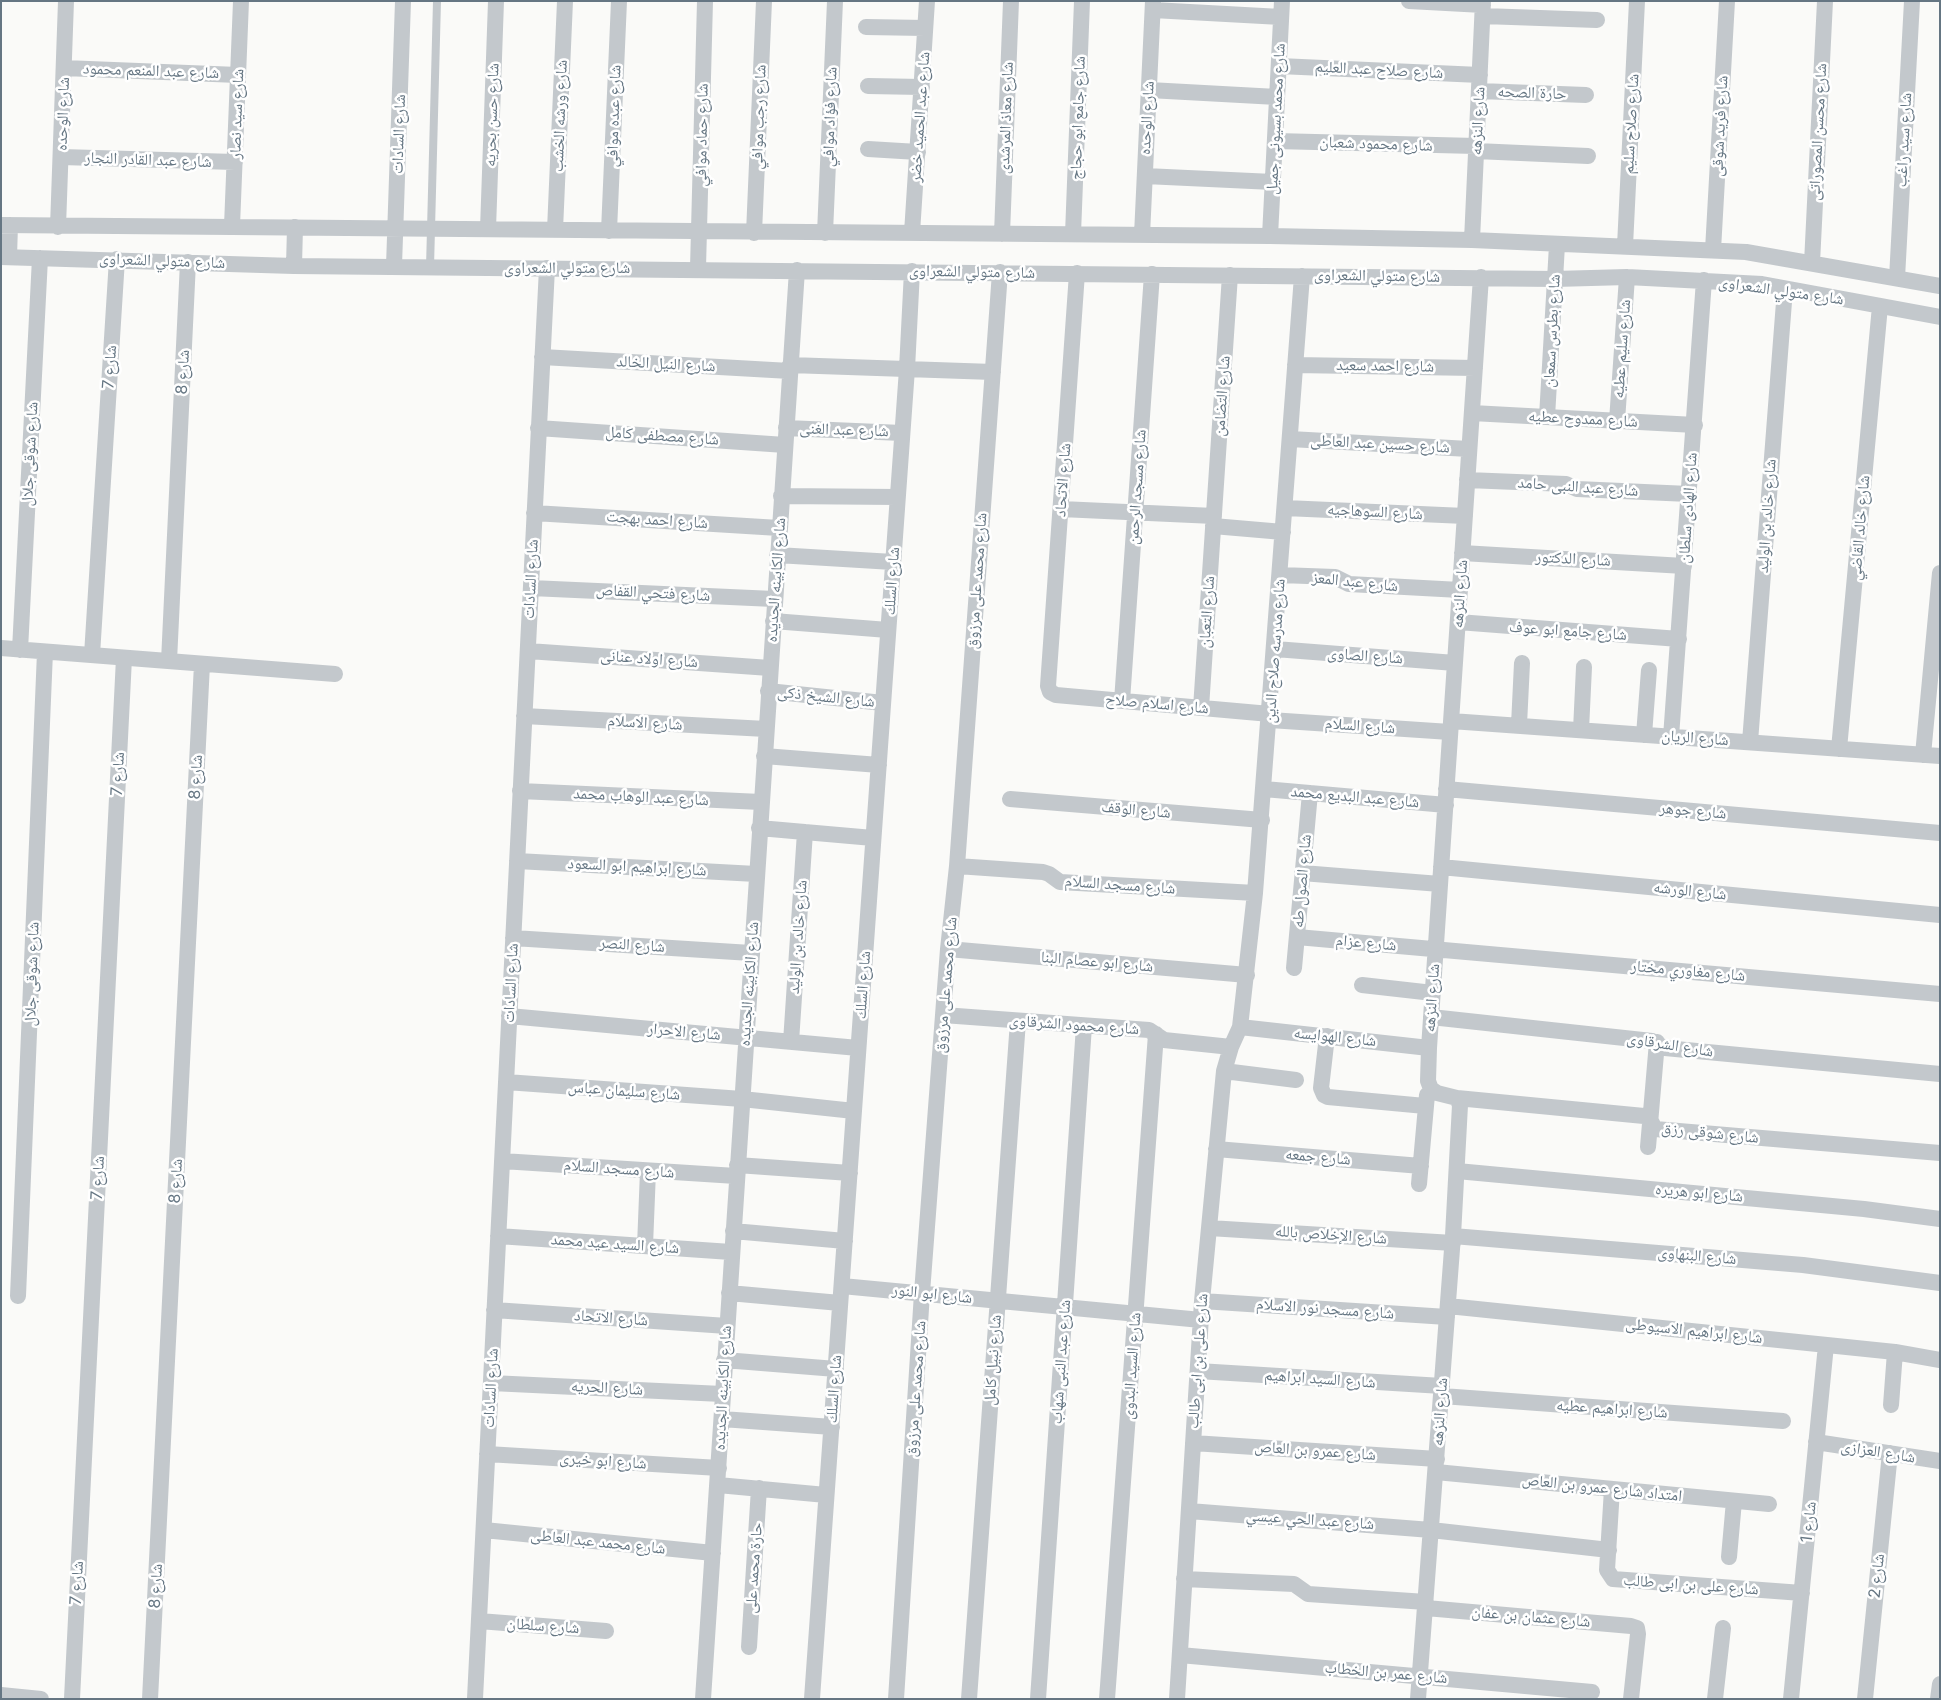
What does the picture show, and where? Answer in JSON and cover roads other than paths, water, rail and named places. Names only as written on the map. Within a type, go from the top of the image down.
[{"type":"street","name":"شارع الوحده","points":[[58,227],[66,1]]},
{"type":"street","name":"شارع سيد نصار","points":[[232,226],[241,1]]},
{"type":"street","name":"شارع السادات","points":[[394,266],[403,1]]},
{"type":"street","name":"شارع حسن بحريه","points":[[488,229],[496,1]]},
{"type":"street","name":"شارع ورشه الخشب","points":[[555,230],[565,1]]},
{"type":"street","name":"شارع عبده موافي","points":[[609,231],[619,1]]},
{"type":"street","name":"شارع حماد موافي","points":[[698,268],[705,1]]},
{"type":"street","name":"شارع رجب موافي","points":[[754,233],[764,1]]},
{"type":"street","name":"شارع فؤاد موافي","points":[[825,233],[835,1]]},
{"type":"street","name":"شارع عبد الحميد خضر","points":[[912,233],[927,1]]},
{"type":"street","name":"شارع معاذ المرشدى","points":[[1002,234],[1011,1]]},
{"type":"street","name":"شارع جامع ابو حجاج","points":[[1073,234],[1082,1]]},
{"type":"street","points":[[1409,1],[1597,20]]},
{"type":"street","name":"شارع صلاح سليم","points":[[1625,246],[1637,1]]},
{"type":"street","name":"شارع فريد شوقى","points":[[1713,250],[1727,1]]},
{"type":"street","name":"شارع محسن المصوراتى","points":[[1812,263],[1825,1]]},
{"type":"street","name":"شارع سيد راغب","points":[[1897,278],[1912,1]]},
{"type":"street","name":"شارع الوحده","points":[[1142,235],[1153,6]]},
{"type":"street","points":[[1153,6],[1281,9]]},
{"type":"street","name":"شارع النزهه","points":[[1472,240],[1483,7]]},
{"type":"street","name":"شارع محمد بسيونى جميل","points":[[1270,236],[1281,9]]},
{"type":"street","points":[[866,27],[925,28]]},
{"type":"street","name":"شارع صلاح عبد العليم","points":[[1279,66],[1480,75]]},
{"type":"street","name":"شارع عبد المنعم محمود","points":[[64,68],[238,75]]},
{"type":"street","points":[[868,86],[922,87]]},
{"type":"street","points":[[1149,90],[1277,97]]},
{"type":"street","name":"حارة الصحه","points":[[1479,92],[1586,95]]},
{"type":"street","name":"شارع محمود شعبان","points":[[1275,141],[1476,148],[1588,156]]},
{"type":"street","points":[[868,149],[918,152]]},
{"type":"street","name":"شارع عبد القادر النجار","points":[[61,157],[235,162]]},
{"type":"street","points":[[1145,176],[1273,182]]},
{"type":"street","name":"شارع متولي الشعراوى","points":[[6,225],[58,227],[232,226],[754,233],[1270,236],[1472,240],[1746,252],[1940,286]]},
{"type":"street","points":[[5,257],[6,225]]},
{"type":"street","points":[[294,266],[295,227]]},
{"type":"street","name":"شارع بطرس سمعان","points":[[1547,418],[1556,245]]},
{"type":"street","name":"شارع متولي الشعراوى","points":[[5,257],[294,266],[698,268],[1704,280],[1762,284],[1940,317]]},
{"type":"street","name":"شارع شوقى جلال","points":[[20,650],[40,258]]},
{"type":"street","name":"شارع 7","points":[[92,655],[117,259]]},
{"type":"street","name":"شارع 8","points":[[169,662],[188,262]]},
{"type":"street","name":"شارع السادات","points":[[475,1699],[547,268]]},
{"type":"street","name":"شارع الكابينه الجديده","points":[[703,1699],[797,270]]},
{"type":"street","name":"شارع السلك","points":[[812,1699],[907,369],[912,271]]},
{"type":"street","name":"شارع محمد على مرزوق","points":[[896,1699],[922,1293],[948,948],[957,866],[1000,272]]},
{"type":"street","name":"شارع الاتحاد","points":[[1048,686],[1077,273]]},
{"type":"street","name":"شارع مسجد الرحمن","points":[[1122,701],[1152,274]]},
{"type":"street","name":"شارع التضامن","points":[[1214,521],[1230,275]]},
{"type":"street","name":"شارع مدرسه صلاح الدين","points":[[1240,1027],[1262,820],[1302,276]]},
{"type":"street","name":"شارع النزهه","points":[[1431,1089],[1428,1081],[1429,1048],[1481,277]]},
{"type":"street","name":"شارع سليم عطيه","points":[[1617,421],[1628,278]]},
{"type":"street","name":"شارع الهادى سلطان","points":[[1671,736],[1704,280]]},
{"type":"street","name":"شارع خالد بن الوليد","points":[[1750,742],[1785,289]]},
{"type":"street","name":"شارع خالد القاضي","points":[[1839,749],[1880,306]]},
{"type":"street","name":"شارع النيل الخالد","points":[[542,357],[790,368],[993,372]]},
{"type":"street","name":"شارع احمد سعيد","points":[[1296,365],[1475,368]]},
{"type":"street","name":"شارع ممدوح عطيه","points":[[1472,413],[1695,425]]},
{"type":"street","name":"شارع مصطفى كامل","points":[[538,428],[785,445]]},
{"type":"street","name":"شارع عبد الغنى","points":[[786,428],[902,433]]},
{"type":"street","name":"شارع حسين عبد العاطى","points":[[1290,439],[1469,449]]},
{"type":"street","name":"شارع عبد النبى حامد","points":[[1467,480],[1566,484],[1577,489],[1690,494]]},
{"type":"street","points":[[781,496],[898,497]]},
{"type":"street","name":"شارع السوهاجيه","points":[[1285,508],[1465,516]]},
{"type":"street","points":[[1061,509],[1136,512],[1214,521],[1283,532]]},
{"type":"street","name":"شارع احمد بهجت","points":[[534,513],[779,528]]},
{"type":"street","name":"شارع التعبان","points":[[1201,708],[1214,521]]},
{"type":"street","name":"شارع الدكتور","points":[[1462,553],[1684,566]]},
{"type":"street","points":[[777,555],[893,562]]},
{"type":"street","points":[[1923,755],[1940,573]]},
{"type":"street","name":"شارع عبد المعز","points":[[1280,575],[1335,577],[1348,584],[1460,590]]},
{"type":"street","name":"شارع فتحي القفاص","points":[[531,588],[774,599]]},
{"type":"street","points":[[773,621],[888,630]]},
{"type":"street","name":"شارع جامع ابو عوف","points":[[1458,622],[1679,639]]},
{"type":"street","points":[[1,648],[335,674]]},
{"type":"street","name":"شارع الصاوى","points":[[1275,649],[1455,663]]},
{"type":"street","name":"شارع اولاد عنانى","points":[[528,650],[770,668]]},
{"type":"street","name":"شارع شوقى جلال","points":[[18,1296],[45,652]]},
{"type":"street","name":"شارع 7","points":[[72,1699],[124,658]]},
{"type":"street","points":[[1518,726],[1522,663]]},
{"type":"street","name":"شارع 8","points":[[150,1699],[202,664]]},
{"type":"street","points":[[1581,730],[1584,667]]},
{"type":"street","points":[[1644,735],[1649,670]]},
{"type":"street","name":"شارع اسلام صلاح","points":[[1048,686],[1050,692],[1056,695],[1201,708],[1270,717]]},
{"type":"street","name":"شارع الشيخ ذكى","points":[[768,691],[883,703]]},
{"type":"street","name":"شارع الاسلام","points":[[524,716],[766,729]]},
{"type":"street","name":"شارع السلام","points":[[1270,717],[1451,726]]},
{"type":"street","name":"شارع الريان","points":[[1451,726],[1518,726],[1940,756]]},
{"type":"street","points":[[764,756],[878,765]]},
{"type":"street","name":"شارع عبد البديع محمد","points":[[1264,789],[1310,793],[1446,797]]},
{"type":"street","name":"شارع عبد الوهاب محمد","points":[[520,791],[761,802]]},
{"type":"street","name":"شارع الصول طه","points":[[1294,968],[1310,793]]},
{"type":"street","name":"شارع جوهر","points":[[1446,797],[1940,833]]},
{"type":"street","name":"شارع الوقف","points":[[1010,799],[1262,820]]},
{"type":"street","points":[[759,828],[873,838]]},
{"type":"street","name":"شارع خالد بن الوليد","points":[[791,1042],[805,832]]},
{"type":"street","name":"شارع ابراهيم ابو السعود","points":[[517,861],[756,874]]},
{"type":"street","name":"شارع مسجد السلام","points":[[957,866],[1043,872],[1060,882],[1255,893]]},
{"type":"street","name":"شارع الورشه","points":[[1441,867],[1940,915]]},
{"type":"street","points":[[1302,874],[1440,884]]},
{"type":"street","name":"شارع عزام","points":[[1297,937],[1436,949]]},
{"type":"street","name":"شارع النصر","points":[[513,938],[751,952]]},
{"type":"street","name":"شارع ابو عصام البنا","points":[[948,948],[1247,975]]},
{"type":"street","name":"شارع مغاوري مختار","points":[[1436,949],[1940,994]]},
{"type":"street","points":[[1362,985],[1433,993]]},
{"type":"street","name":"شارع محمود الشرقاوى","points":[[944,1015],[1149,1030],[1164,1040],[1231,1047]]},
{"type":"street","name":"شارع الاحرار","points":[[509,1016],[858,1048]]},
{"type":"street","name":"شارع الشرقاوى","points":[[1431,1017],[1657,1042],[1665,1048],[1940,1074]]},
{"type":"street","name":"شارع نبيل كامل","points":[[969,1699],[1018,1021]]},
{"type":"street","name":"شارع عبد النبى شهاب","points":[[1038,1699],[1084,1026]]},
{"type":"street","name":"شارع الهوايسه","points":[[1240,1027],[1429,1048]]},
{"type":"street","name":"شارع على بن ابى طالب","points":[[1177,1699],[1202,1300],[1216,1148],[1224,1071],[1231,1047],[1240,1027]]},
{"type":"street","name":"شارع السيد البدوى","points":[[1107,1699],[1156,1034]]},
{"type":"street","points":[[1327,1036],[1321,1088],[1324,1095],[1328,1097],[1425,1106]]},
{"type":"street","points":[[1648,1147],[1657,1042]]},
{"type":"street","points":[[1224,1071],[1296,1080]]},
{"type":"street","name":"شارع سليمان عباس","points":[[506,1082],[742,1099],[854,1110]]},
{"type":"street","points":[[1420,1184],[1427,1094],[1431,1089],[1437,1093],[1457,1098]]},
{"type":"street","name":"شارع النزهه","points":[[1418,1699],[1458,1171],[1460,1105],[1457,1098]]},
{"type":"street","name":"شارع شوقى رزق","points":[[1457,1098],[1644,1116],[1650,1119],[1655,1129],[1940,1153]]},
{"type":"street","name":"شارع جمعه","points":[[1216,1148],[1421,1166]]},
{"type":"street","name":"شارع مسجد السلام","points":[[502,1161],[648,1171],[850,1174]]},
{"type":"street","points":[[645,1246],[648,1171]]},
{"type":"street","name":"شارع ابو هريره","points":[[1458,1171],[1815,1204],[1940,1220]]},
{"type":"street","name":"شارع الإخلاص بالله","points":[[1209,1228],[1453,1239]]},
{"type":"street","points":[[733,1231],[845,1241]]},
{"type":"street","name":"شارع السيد عيد محمد","points":[[498,1236],[731,1252]]},
{"type":"street","name":"شارع البنهاوى","points":[[1453,1239],[1802,1265],[1940,1283]]},
{"type":"street","name":"شارع ابو النور","points":[[842,1286],[1201,1320]]},
{"type":"street","points":[[729,1293],[840,1303]]},
{"type":"street","name":"شارع مسجد نور الاسلام","points":[[1202,1300],[1448,1312]]},
{"type":"street","name":"شارع الاتحاد","points":[[494,1310],[727,1326]]},
{"type":"street","name":"شارع ابراهيم الاسيوطى","points":[[1448,1312],[1826,1345],[1895,1352],[1940,1360]]},
{"type":"street","name":"شارع 1","points":[[1792,1699],[1826,1345]]},
{"type":"street","points":[[1891,1406],[1895,1352]]},
{"type":"street","points":[[724,1360],[836,1369]]},
{"type":"street","name":"شارع السيد ابراهيم","points":[[1198,1371],[1442,1391]]},
{"type":"street","name":"شارع الحريه","points":[[491,1383],[722,1394]]},
{"type":"street","name":"شارع ابراهيم عطيه","points":[[1442,1391],[1783,1421]]},
{"type":"street","points":[[722,1419],[832,1427]]},
{"type":"street","name":"شارع العزازى","points":[[1816,1442],[1940,1461]]},
{"type":"street","name":"شارع عمرو بن العاص","points":[[1193,1443],[1436,1465]]},
{"type":"street","name":"شارع 2","points":[[1865,1699],[1890,1453]]},
{"type":"street","name":"شارع ابو خيرى","points":[[487,1454],[718,1476],[759,1488],[826,1495]]},
{"type":"street","name":"امتداد شارع عمرو بن العاص","points":[[1436,1465],[1612,1489],[1769,1504]]},
{"type":"street","name":"حارة محمد على","points":[[749,1647],[759,1488]]},
{"type":"street","name":"شارع على بن ابى طالب","points":[[1612,1489],[1607,1570],[1613,1579],[1802,1593]]},
{"type":"street","points":[[1729,1557],[1734,1501]]},
{"type":"street","name":"شارع عبد الحي عيسي","points":[[1188,1511],[1431,1530],[1609,1550]]},
{"type":"street","name":"شارع محمد عبد العاطى","points":[[484,1530],[713,1553]]},
{"type":"street","name":"شارع عثمان بن عفان","points":[[1184,1579],[1294,1584],[1308,1594],[1631,1626],[1637,1628],[1638,1634],[1631,1699]]},
{"type":"street","name":"شارع سلطان","points":[[479,1621],[606,1631]]},
{"type":"street","points":[[1715,1699],[1723,1628]]},
{"type":"street","name":"شارع عمر بن الخطاب","points":[[1180,1655],[1592,1692]]},
{"type":"street","points":[[1938,1699],[1940,1684]]},
{"type":"street","points":[[1,1695],[41,1699]]},
{"type":"lane","points":[[430,267],[437,1]]}]
